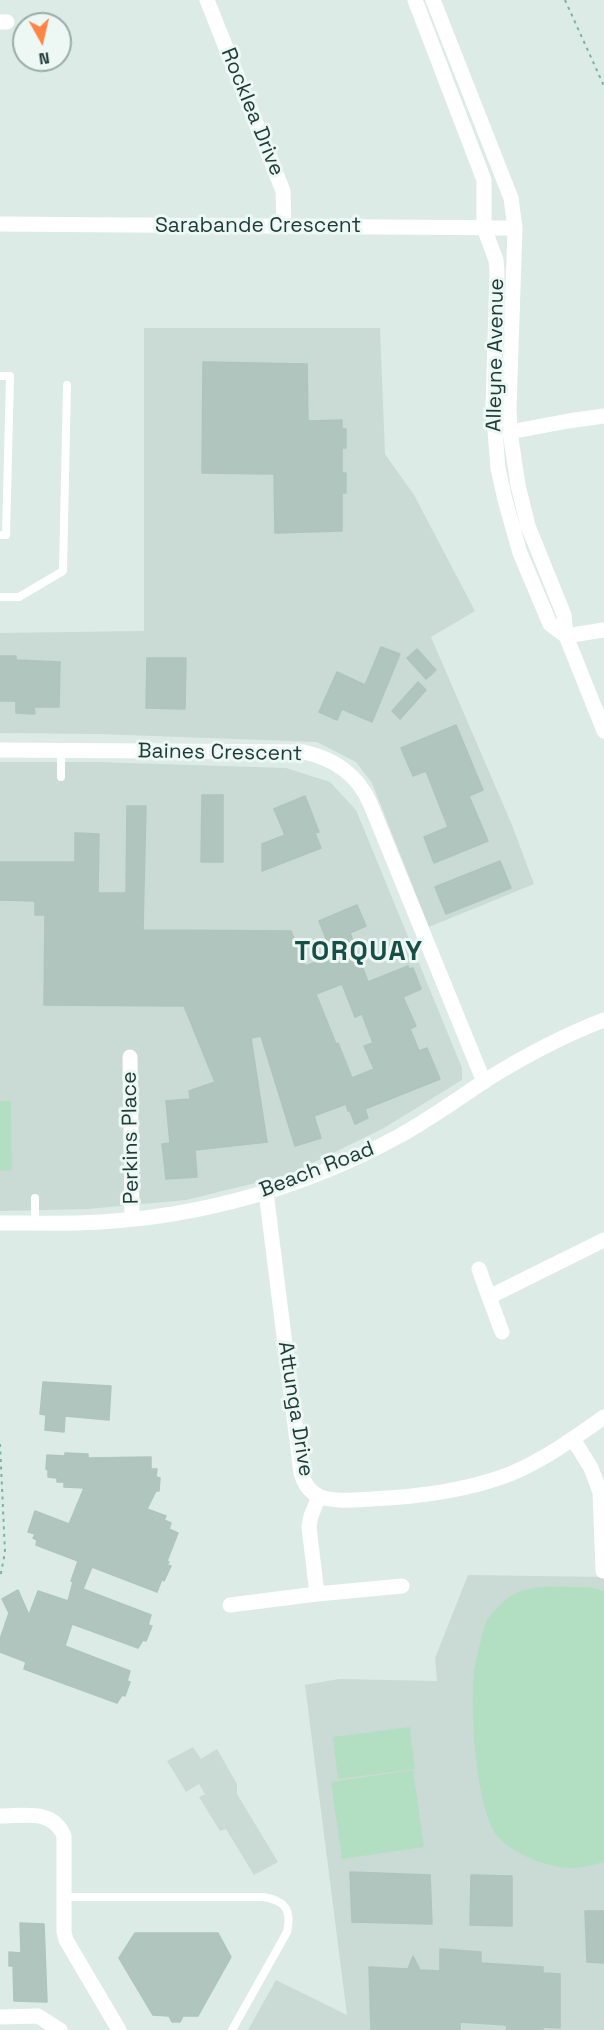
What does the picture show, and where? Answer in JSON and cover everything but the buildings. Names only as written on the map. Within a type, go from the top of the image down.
[{"type":"street","name":"Rocklea Drive","points":[[207,0],[283,191],[284,226]]},
{"type":"street","name":"Alleyne Avenue","points":[[415,0],[484,180],[484,228],[496,260],[497,272],[493,407],[502,489],[520,553],[550,624],[566,636]]},
{"type":"street","name":"Alleyne Avenue","points":[[433,0],[511,198],[515,228],[509,408],[510,432],[522,506],[564,615],[566,636],[604,731]]},
{"type":"street","name":"Sarabande Crescent","points":[[0,224],[515,228]]},
{"type":"street","points":[[510,432],[604,416]]},
{"type":"street","points":[[566,636],[604,630]]},
{"type":"street","name":"Baines Crescent","points":[[0,750],[304,752],[320,756],[345,770],[355,777],[364,789],[484,1082]]},
{"type":"street","name":"Beach Road","points":[[0,1223],[99,1222],[132,1219],[201,1209],[266,1192],[340,1164],[388,1142],[425,1122],[484,1082],[528,1056],[604,1020]]},
{"type":"street","name":"Perkins Place","points":[[130,1057],[132,1219]]},
{"type":"street","name":"Attunga Drive","points":[[266,1192],[301,1473],[306,1486],[319,1497],[359,1500],[399,1498],[494,1480],[527,1466],[604,1418]]},
{"type":"street","points":[[489,1297],[604,1240]]},
{"type":"street","points":[[479,1269],[502,1332]]},
{"type":"street","points":[[573,1438],[591,1468],[600,1492],[603,1571]]},
{"type":"street","points":[[317,1594],[309,1527],[311,1515],[319,1497]]},
{"type":"street","points":[[230,1605],[402,1586]]},
{"type":"street","points":[[0,1816],[47,1817],[61,1827],[64,1836],[64,1932],[66,1940],[119,2030]]},
{"type":"street","points":[[0,2017],[38,2016],[60,2030]]},
{"type":"lane","points":[[0,376],[10,376],[6,535],[0,535]]},
{"type":"lane","points":[[0,597],[19,597],[63,571],[68,385]]},
{"type":"lane","points":[[61,751],[61,777]]},
{"type":"lane","points":[[34,1223],[35,1198]]},
{"type":"lane","points":[[64,1897],[263,1897],[282,1902],[290,1917],[287,1932],[232,2030]]},
{"type":"path","points":[[565,0],[604,86]]},
{"type":"path","points":[[0,1444],[5,1552],[0,1578]]},
{"type":"shaded area","points":[[144,328],[380,328],[385,454],[414,495],[475,611],[431,637],[512,825],[534,884],[429,927],[372,783],[356,762],[317,742],[99,734],[0,733],[0,633],[144,631]]},
{"type":"shaded area","points":[[0,762],[98,762],[286,768],[330,782],[356,810],[462,1068],[462,1080],[384,1128],[288,1175],[186,1200],[88,1209],[0,1211]]},
{"type":"shaded area","points":[[468,1575],[604,1577],[604,2030],[248,2030],[276,1980],[347,2015],[305,1685],[339,1679],[437,1681],[435,1658]]},
{"type":"shaded area","points":[[193,1747],[201,1759],[217,1749],[237,1784],[237,1794],[278,1862],[254,1875],[226,1829],[220,1831],[199,1797],[205,1794],[199,1784],[186,1792],[167,1761]]},
{"type":"green space","points":[[0,1101],[11,1101],[12,1170],[0,1171]]},
{"type":"green space","points":[[588,1587],[604,1591],[604,1862],[580,1868],[567,1868],[534,1860],[514,1850],[498,1837],[490,1823],[479,1782],[476,1757],[473,1708],[474,1671],[486,1622],[494,1611],[511,1596],[529,1589]]},
{"type":"green space","points":[[410,1727],[415,1769],[338,1779],[333,1737]]},
{"type":"green space","points":[[413,1770],[424,1847],[342,1859],[331,1782]]},
{"type":"district","name":"TORQUAY","points":[[359,953]]}]
